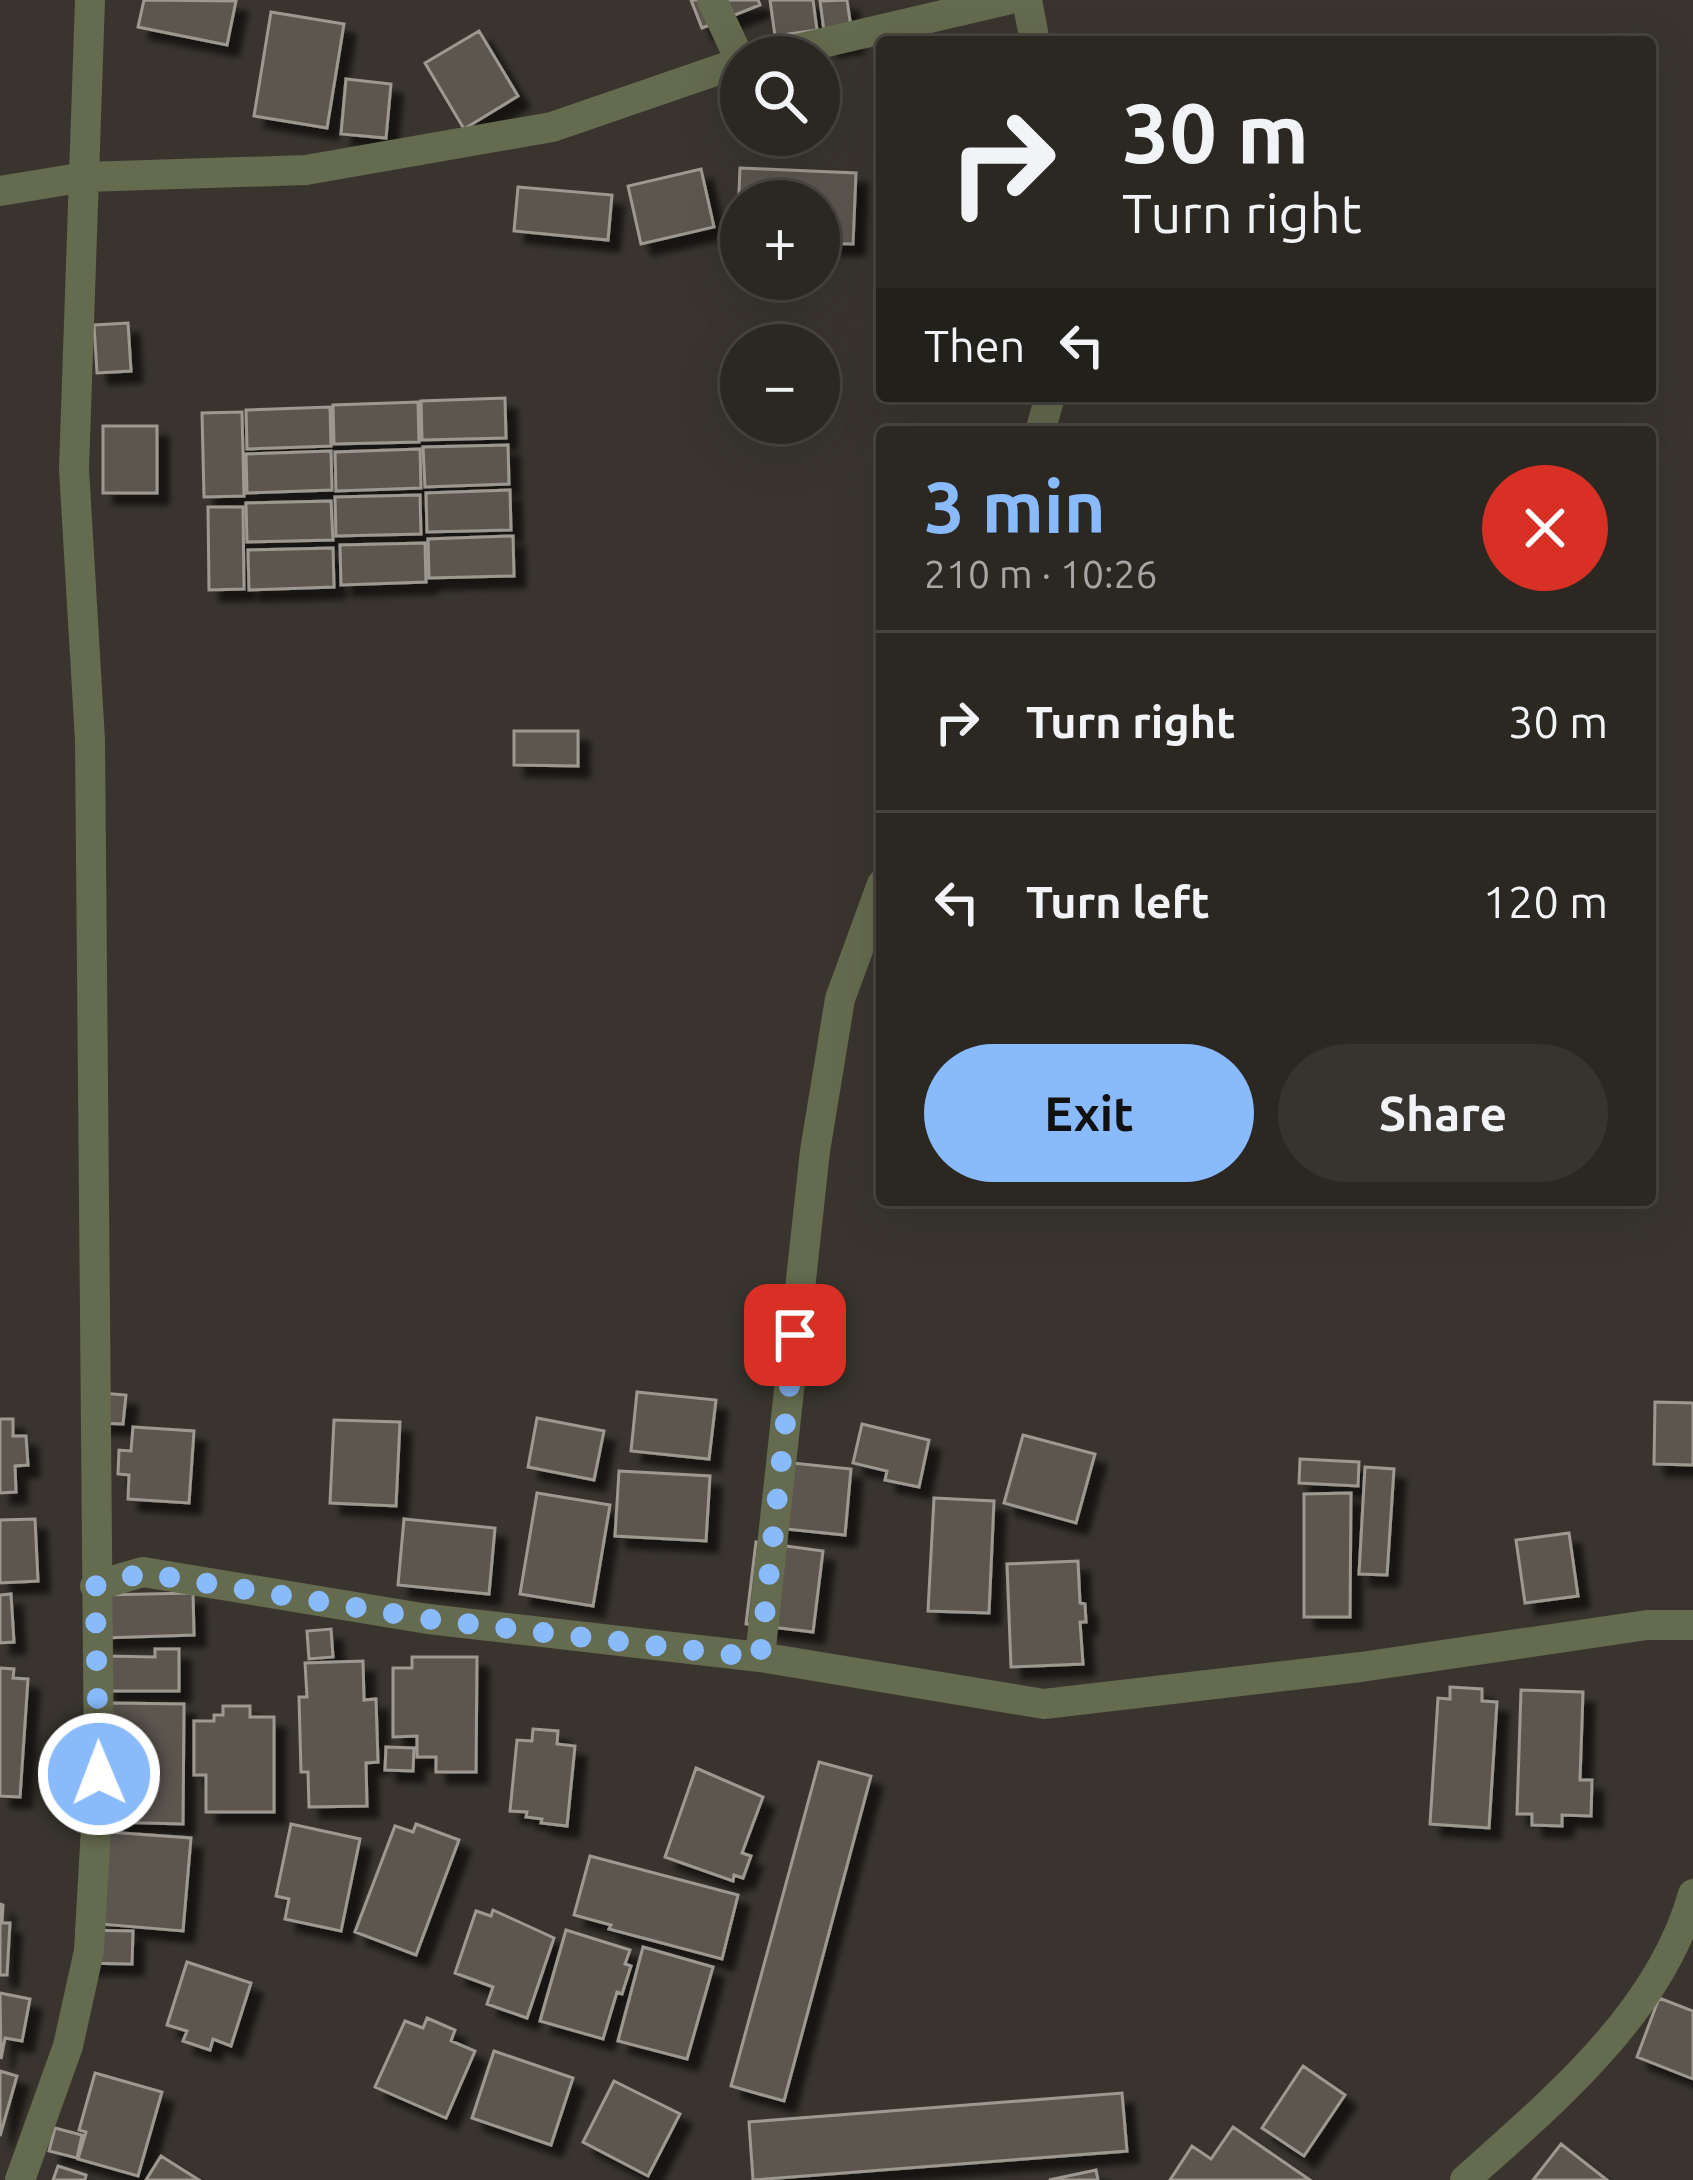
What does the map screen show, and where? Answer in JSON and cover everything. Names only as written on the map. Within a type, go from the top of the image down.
[{"type":"street","points":[[20,2180],[68,2046],[88,1951],[99,1774],[90,740],[74,469],[90,0]]},
{"type":"street","points":[[712,0],[729,36]]},
{"type":"street","points":[[840,39],[1006,0]]},
{"type":"street","points":[[1027,0],[1034,36]]},
{"type":"street","points":[[0,191],[85,177],[306,170],[551,127],[720,69]]},
{"type":"street","points":[[760,1658],[819,1129],[840,999],[876,900]]},
{"type":"street","points":[[95,1586],[143,1573],[428,1619],[760,1658],[1044,1704],[1361,1667],[1647,1625],[1693,1625]]},
{"type":"street","points":[[1465,2180],[1559,2096],[1650,1989],[1693,1894]]},
{"type":"building","points":[[144,0],[236,1],[227,45],[138,27]]},
{"type":"building","points":[[691,0],[758,0],[760,5],[702,28]]},
{"type":"building","points":[[770,0],[813,0],[817,30],[775,36]]},
{"type":"building","points":[[847,0],[853,41],[840,43],[840,36],[825,36],[820,1]]},
{"type":"building","points":[[271,12],[344,24],[327,128],[254,116]]},
{"type":"building","points":[[479,31],[518,96],[464,129],[425,63]]},
{"type":"building","points":[[346,79],[391,84],[386,138],[341,134]]},
{"type":"building","points":[[740,168],[856,173],[853,244],[840,244],[840,180],[739,180]]},
{"type":"building","points":[[701,169],[714,227],[641,244],[628,186]]},
{"type":"building","points":[[518,187],[612,195],[608,240],[514,231]]},
{"type":"building","points":[[128,323],[131,371],[97,373],[94,325]]},
{"type":"building","points":[[505,398],[506,438],[422,440],[421,401]]},
{"type":"building","points":[[418,402],[419,442],[334,444],[333,405]]},
{"type":"building","points":[[330,407],[331,446],[247,449],[246,410]]},
{"type":"building","points":[[242,412],[244,496],[204,497],[202,413]]},
{"type":"building","points":[[103,426],[157,426],[157,493],[103,493]]},
{"type":"building","points":[[508,445],[509,484],[425,487],[423,447]]},
{"type":"building","points":[[420,449],[421,488],[336,491],[335,452]]},
{"type":"building","points":[[331,451],[332,490],[247,493],[246,454]]},
{"type":"building","points":[[510,490],[511,530],[427,532],[426,493]]},
{"type":"building","points":[[420,495],[421,534],[336,536],[335,497]]},
{"type":"building","points":[[331,501],[333,540],[247,542],[246,503]]},
{"type":"building","points":[[208,507],[243,507],[244,589],[209,590]]},
{"type":"building","points":[[513,536],[514,576],[429,578],[428,539]]},
{"type":"building","points":[[425,543],[426,582],[341,585],[340,545]]},
{"type":"building","points":[[333,548],[334,587],[249,590],[248,550]]},
{"type":"building","points":[[514,731],[578,731],[578,766],[514,765]]},
{"type":"building","points":[[637,1392],[716,1400],[709,1459],[631,1451]]},
{"type":"building","points":[[101,1393],[126,1395],[123,1424],[98,1423]]},
{"type":"building","points":[[1655,1402],[1693,1403],[1693,1465],[1654,1464]]},
{"type":"building","points":[[537,1418],[604,1431],[594,1480],[528,1467]]},
{"type":"building","points":[[0,1419],[13,1419],[13,1436],[26,1436],[28,1465],[15,1466],[16,1492],[0,1493]]},
{"type":"building","points":[[334,1420],[400,1422],[396,1506],[330,1503]]},
{"type":"building","points":[[862,1424],[929,1440],[919,1487],[885,1480],[887,1471],[853,1463]]},
{"type":"building","points":[[133,1427],[194,1431],[189,1503],[128,1499],[129,1475],[118,1474],[119,1450],[131,1451]]},
{"type":"building","points":[[1023,1435],[1095,1454],[1076,1523],[1004,1503]]},
{"type":"building","points":[[1300,1459],[1359,1462],[1358,1486],[1299,1483]]},
{"type":"building","points":[[773,1461],[851,1469],[845,1535],[766,1527]]},
{"type":"building","points":[[1365,1467],[1394,1469],[1387,1575],[1359,1574]]},
{"type":"building","points":[[619,1471],[710,1476],[706,1541],[615,1536]]},
{"type":"building","points":[[537,1493],[610,1505],[593,1606],[520,1594]]},
{"type":"building","points":[[1351,1493],[1350,1617],[1304,1617],[1304,1494]]},
{"type":"building","points":[[934,1498],[994,1501],[989,1613],[928,1611]]},
{"type":"building","points":[[35,1519],[38,1581],[0,1583],[0,1520]]},
{"type":"building","points":[[404,1519],[495,1528],[489,1594],[398,1585]]},
{"type":"building","points":[[1569,1533],[1578,1596],[1525,1603],[1516,1540]]},
{"type":"building","points":[[756,1542],[823,1551],[813,1632],[746,1624]]},
{"type":"building","points":[[1078,1561],[1086,1622],[1080,1622],[1083,1664],[1011,1667],[1007,1564]]},
{"type":"building","points":[[193,1593],[194,1635],[102,1638],[101,1595]]},
{"type":"building","points":[[11,1594],[14,1642],[0,1643],[0,1595]]},
{"type":"building","points":[[331,1629],[333,1657],[309,1659],[307,1631]]},
{"type":"building","points":[[155,1649],[179,1649],[179,1691],[104,1691],[105,1656],[155,1657]]},
{"type":"building","points":[[412,1657],[477,1657],[476,1772],[436,1772],[436,1757],[417,1757],[417,1736],[393,1737],[393,1668],[412,1668]]},
{"type":"building","points":[[363,1661],[364,1700],[376,1699],[378,1762],[366,1763],[367,1806],[309,1807],[308,1772],[301,1772],[299,1697],[307,1697],[305,1663]]},
{"type":"building","points":[[0,1668],[14,1669],[13,1678],[28,1679],[20,1797],[0,1796]]},
{"type":"building","points":[[1450,1687],[1482,1689],[1482,1701],[1497,1702],[1489,1828],[1430,1824],[1438,1698],[1450,1699]]},
{"type":"building","points":[[1521,1690],[1583,1692],[1580,1780],[1592,1780],[1591,1816],[1562,1815],[1562,1826],[1532,1825],[1532,1814],[1517,1814]]},
{"type":"building","points":[[111,1703],[184,1704],[183,1824],[109,1822]]},
{"type":"building","points":[[223,1706],[250,1706],[250,1717],[274,1717],[274,1812],[206,1812],[206,1775],[194,1775],[194,1721],[214,1721],[214,1715],[223,1715]]},
{"type":"building","points":[[533,1729],[558,1731],[557,1744],[575,1746],[567,1826],[541,1823],[542,1819],[526,1817],[527,1812],[510,1811],[517,1740],[532,1741]]},
{"type":"building","points":[[386,1747],[414,1748],[413,1771],[385,1770]]},
{"type":"building","points":[[819,1762],[871,1776],[784,2101],[731,2086]]},
{"type":"building","points":[[696,1768],[763,1797],[742,1853],[751,1856],[743,1878],[734,1875],[733,1881],[665,1857]]},
{"type":"building","points":[[291,1824],[360,1839],[341,1931],[285,1919],[289,1899],[276,1896]]},
{"type":"building","points":[[416,1824],[459,1840],[416,1955],[355,1932],[395,1826],[413,1832]]},
{"type":"building","points":[[108,1832],[191,1838],[183,1931],[100,1924]]},
{"type":"building","points":[[590,1856],[738,1895],[722,1959],[574,1915]]},
{"type":"building","points":[[0,1904],[2,1923],[10,1923],[7,1975],[0,1975]]},
{"type":"building","points":[[493,1910],[554,1938],[527,2018],[487,2004],[493,1987],[455,1973],[476,1911],[491,1916]]},
{"type":"building","points":[[77,1930],[133,1931],[132,1964],[76,1963]]},
{"type":"building","points":[[566,1930],[630,1950],[625,1964],[631,1966],[622,1994],[617,1992],[603,2039],[540,2021]]},
{"type":"building","points":[[643,1947],[713,1967],[687,2059],[618,2041]]},
{"type":"building","points":[[187,1962],[251,1983],[231,2046],[213,2039],[210,2050],[183,2041],[187,2031],[167,2025]]},
{"type":"building","points":[[0,1993],[30,1999],[22,2041],[5,2038],[1,2059]]},
{"type":"building","points":[[1659,1998],[1693,2011],[1693,2079],[1637,2057]]},
{"type":"building","points":[[427,2018],[455,2030],[451,2041],[475,2051],[446,2118],[375,2087],[405,2021],[423,2028]]},
{"type":"building","points":[[494,2051],[573,2078],[551,2145],[472,2118]]},
{"type":"building","points":[[1303,2066],[1345,2095],[1304,2156],[1262,2128]]},
{"type":"building","points":[[0,2071],[17,2076],[0,2136]]},
{"type":"building","points":[[95,2073],[162,2092],[138,2176],[78,2159],[86,2132],[79,2130]]},
{"type":"building","points":[[614,2081],[680,2114],[648,2176],[583,2142]]},
{"type":"building","points":[[1122,2093],[1127,2151],[753,2180],[749,2122]]},
{"type":"building","points":[[1233,2127],[1310,2180],[1170,2180],[1192,2146],[1211,2159]]},
{"type":"building","points":[[55,2128],[82,2135],[77,2158],[49,2151]]},
{"type":"building","points":[[1561,2144],[1607,2180],[1533,2180]]},
{"type":"building","points":[[161,2156],[199,2180],[146,2180]]},
{"type":"building","points":[[58,2166],[86,2175],[85,2180],[53,2180]]},
{"type":"building","points":[[1096,2170],[1098,2180],[1049,2180]]},
{"type":"route","points":[[99,1774],[95,1586],[143,1573],[428,1619],[760,1658],[795,1335]]}]
